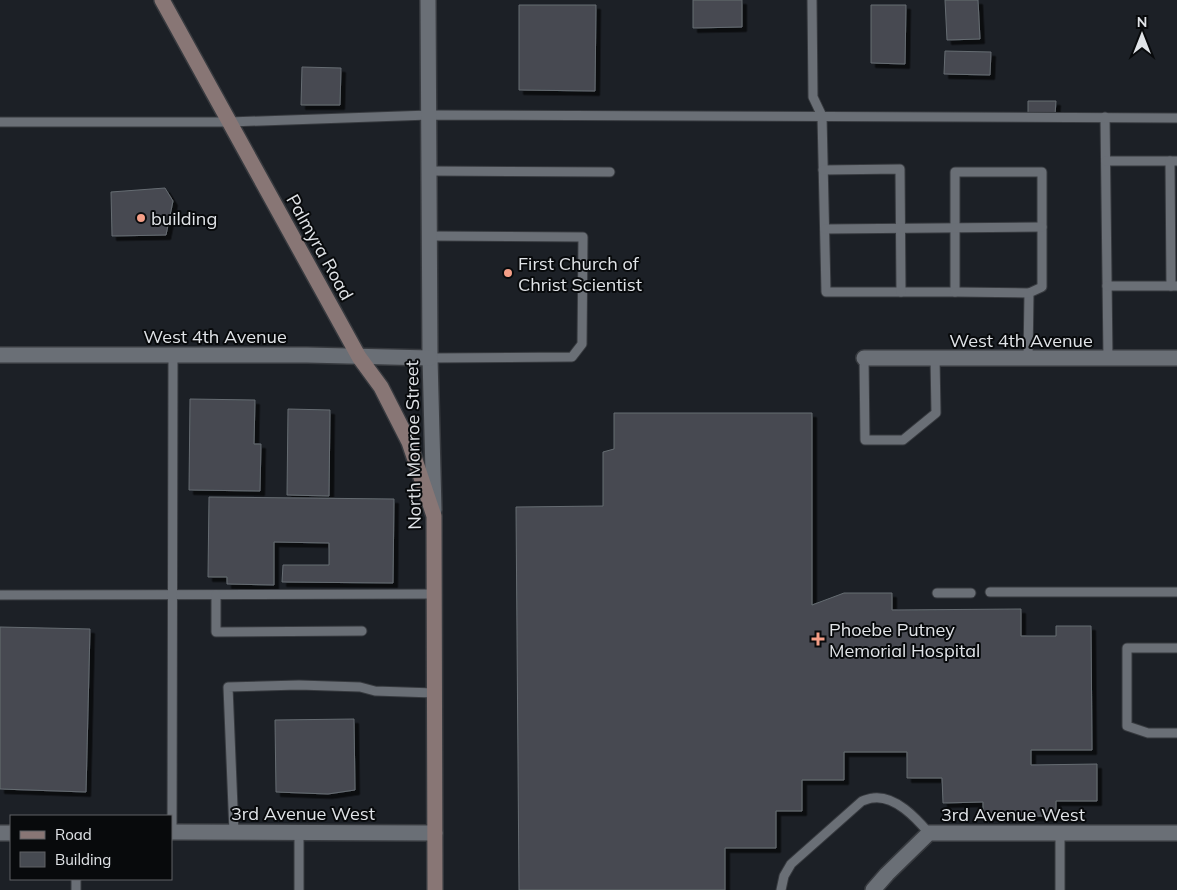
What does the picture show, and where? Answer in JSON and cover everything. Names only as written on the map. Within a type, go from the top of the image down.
[{"type":"main road","name":"Palmyra Road","points":[[162,0],[359,357],[381,387],[409,442],[434,516]]},
{"type":"main road","name":"North Monroe Street","points":[[434,516],[435,890]]},
{"type":"street","name":"North Monroe Street","points":[[428,0],[430,358],[434,516]]},
{"type":"street","name":"West 4th Avenue","points":[[0,355],[307,355],[430,358]]},
{"type":"street","name":"West 4th Avenue","points":[[864,358],[1177,358]]},
{"type":"street","name":"3rd Avenue West","points":[[172,832],[435,833]]},
{"type":"street","name":"3rd Avenue West","points":[[873,890],[929,833],[1177,833]]},
{"type":"lane","points":[[812,0],[813,97],[822,116],[826,292],[1029,293],[1042,287],[1042,172],[955,172],[956,292]]},
{"type":"lane","points":[[0,122],[230,122],[429,115],[1177,118]]},
{"type":"lane","points":[[1106,117],[1108,358]]},
{"type":"lane","points":[[1106,161],[1173,161],[1174,286],[1107,286]]},
{"type":"lane","points":[[823,170],[900,169],[901,292]]},
{"type":"lane","points":[[429,171],[610,172]]},
{"type":"lane","points":[[825,228],[1042,228]]},
{"type":"lane","points":[[429,236],[583,237],[582,344],[572,357],[430,358]]},
{"type":"lane","points":[[1028,359],[1029,293]]},
{"type":"lane","points":[[172,832],[173,355]]},
{"type":"lane","points":[[864,358],[865,440],[903,440],[936,413],[935,358]]},
{"type":"lane","points":[[990,592],[1177,592]]},
{"type":"lane","points":[[937,594],[971,593]]},
{"type":"lane","points":[[0,595],[434,594]]},
{"type":"lane","points":[[216,595],[216,632],[362,631]]},
{"type":"lane","points":[[1177,648],[1127,648],[1127,726],[1148,733],[1177,733]]},
{"type":"lane","points":[[234,832],[228,688],[299,685],[360,687],[375,691],[434,693]]},
{"type":"lane","points":[[781,890],[784,876],[791,864],[862,801],[875,797],[891,801],[907,811],[929,833]]},
{"type":"lane","points":[[299,832],[299,890]]},
{"type":"lane","points":[[1060,832],[1060,890]]},
{"type":"building","points":[[693,0],[742,0],[742,27],[693,28]]},
{"type":"building","points":[[945,0],[978,0],[980,39],[947,40]]},
{"type":"building","points":[[519,5],[596,5],[595,91],[519,90]]},
{"type":"building","points":[[871,5],[906,5],[905,64],[871,63]]},
{"type":"building","points":[[945,51],[991,52],[990,75],[944,74]]},
{"type":"building","points":[[302,67],[341,68],[340,105],[301,105]]},
{"type":"building","points":[[1028,101],[1056,101],[1055,115],[1028,115]]},
{"type":"building","name":"building","points":[[165,188],[173,201],[166,235],[112,236],[111,192]]},
{"type":"building","points":[[190,399],[255,400],[254,444],[261,444],[260,491],[189,490]]},
{"type":"building","points":[[288,409],[330,410],[329,496],[287,495]]},
{"type":"building","name":"Phoebe Putney Memorial Hospital","points":[[614,413],[812,413],[812,605],[844,593],[892,593],[892,610],[1021,609],[1021,636],[1056,636],[1056,626],[1091,626],[1092,750],[1031,750],[1031,765],[1097,764],[1097,801],[1056,801],[1056,816],[983,816],[983,802],[943,803],[942,778],[907,778],[907,752],[844,752],[844,780],[802,780],[802,811],[776,811],[776,848],[725,848],[725,890],[519,890],[516,507],[603,506],[603,452],[614,449]]},
{"type":"building","points":[[209,497],[394,499],[393,583],[282,582],[283,565],[329,565],[329,543],[274,542],[274,585],[227,584],[227,577],[208,577]]},
{"type":"building","points":[[0,627],[90,629],[86,792],[0,789]]},
{"type":"building","points":[[354,719],[355,790],[328,794],[276,792],[275,720]]},
{"type":"place","name":"building","points":[[141,218]]},
{"type":"place","name":"First Church of Christ Scientist","points":[[508,273]]},
{"type":"place","name":"Phoebe Putney Memorial Hospital","points":[[818,639]]}]
